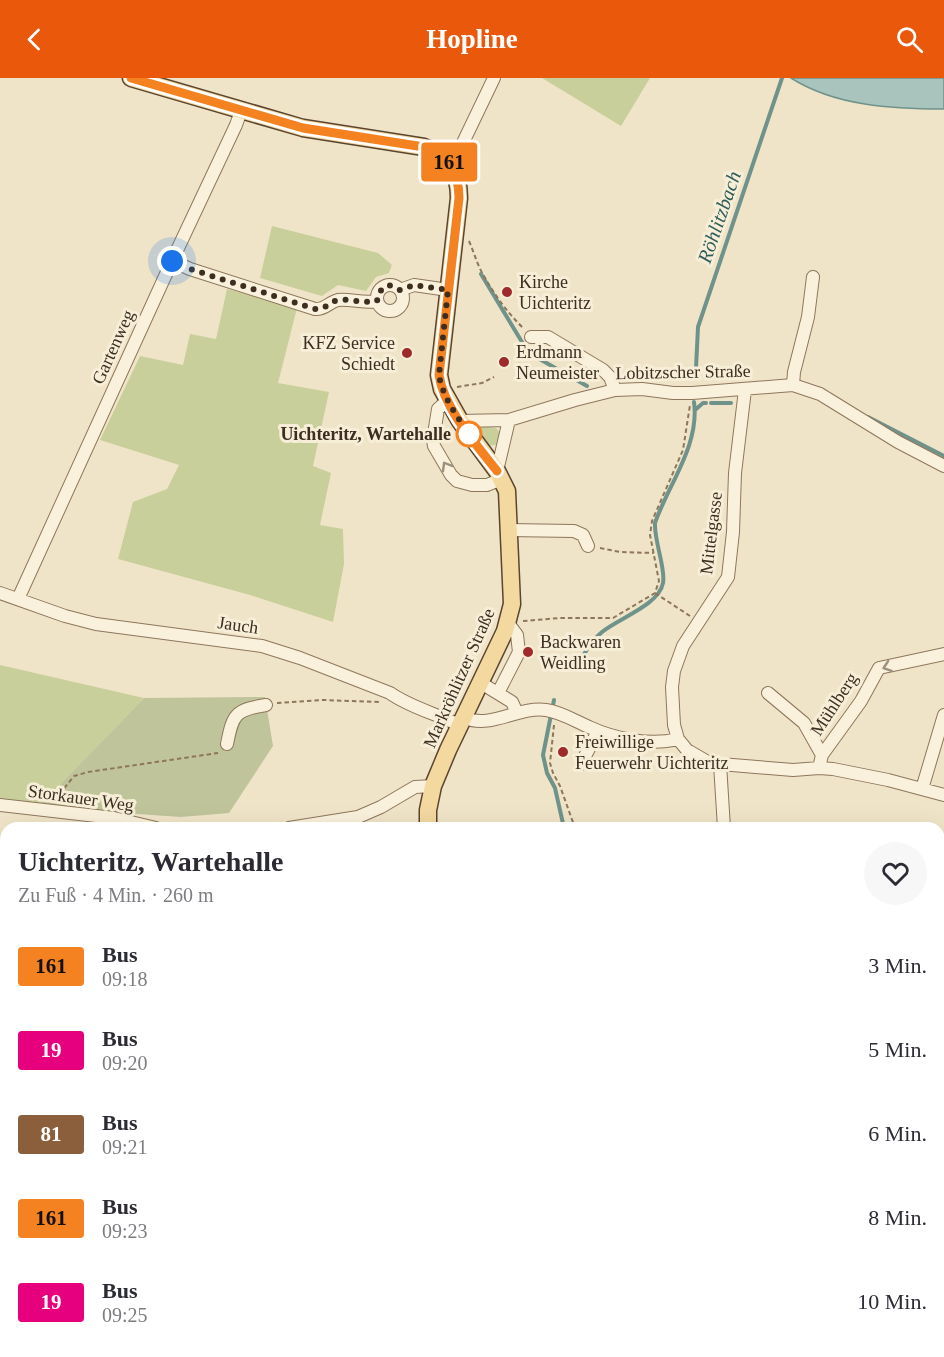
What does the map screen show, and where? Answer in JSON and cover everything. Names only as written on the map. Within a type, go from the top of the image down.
[{"type":"main road","points":[[131,78],[241,111],[325,132],[424,147],[438,152],[451,164],[458,179],[459,189],[439,375],[445,394],[459,421],[499,475]]},
{"type":"main road","name":"Markröhlitzer Straße","points":[[428,822],[433,786],[508,623],[512,604],[507,491],[499,475]]},
{"type":"street","points":[[451,164],[494,78]]},
{"type":"street","name":"Gartenweg","points":[[18,599],[241,111]]},
{"type":"street","points":[[172,261],[190,269],[315,309],[321,309],[340,300],[365,303],[377,301]]},
{"type":"street","points":[[793,385],[794,372],[808,318],[813,277]]},
{"type":"street","points":[[400,290],[414,285],[448,290]]},
{"type":"street","points":[[385,286],[393,286],[400,290],[403,299],[396,310],[384,310],[377,301],[379,292],[385,286]]},
{"type":"street","points":[[531,337],[548,337],[603,370],[610,377],[615,390]]},
{"type":"street","name":"Lobitzscher Straße","points":[[459,421],[509,420],[615,390],[642,389],[692,393],[793,385],[820,394],[898,442],[944,466]]},
{"type":"street","name":"Mittelgasse","points":[[678,739],[674,725],[672,687],[674,671],[683,646],[728,577],[734,532],[735,473],[745,390]]},
{"type":"street","points":[[445,394],[438,409],[433,440],[434,446],[457,481],[472,485],[487,485],[499,475],[509,420]]},
{"type":"street","points":[[508,530],[574,531],[583,535],[588,546]]},
{"type":"street","name":"Jauch","points":[[0,593],[96,624],[262,646],[300,657],[390,693],[400,700],[463,722]]},
{"type":"street","points":[[498,693],[519,652],[517,635],[508,623]]},
{"type":"street","name":"Mühlberg","points":[[821,761],[861,701],[879,668],[944,654]]},
{"type":"street","points":[[481,683],[512,702],[517,714]]},
{"type":"street","name":"Mühlberg","points":[[768,693],[804,723],[815,741],[821,761]]},
{"type":"street","points":[[227,744],[232,721],[238,713],[251,707],[266,705]]},
{"type":"street","points":[[463,722],[482,722],[533,710],[550,711],[616,738],[669,741],[678,739],[694,755],[720,764],[793,770],[821,761],[944,795]]},
{"type":"street","points":[[922,789],[944,715]]},
{"type":"street","points":[[581,764],[598,731]]},
{"type":"street","points":[[720,764],[724,822]]},
{"type":"street","points":[[327,822],[358,817],[381,807],[415,787],[433,786]]},
{"type":"street","name":"Storkauer Weg","points":[[0,805],[48,809],[131,822]]},
{"type":"path","points":[[456,229],[465,234],[471,244],[478,265],[495,295],[531,337]]},
{"type":"path","points":[[516,382],[522,347]]},
{"type":"path","points":[[445,394],[494,377]]},
{"type":"path","points":[[508,623],[560,618],[613,618],[655,593],[659,581],[650,535],[652,521],[682,450],[692,393]]},
{"type":"path","points":[[588,546],[620,552],[654,553]]},
{"type":"path","points":[[655,593],[698,621]]},
{"type":"path","points":[[266,705],[323,700],[386,703],[400,700]]},
{"type":"path","points":[[550,711],[550,763],[573,822]]},
{"type":"path","points":[[48,809],[74,776],[218,753],[227,744]]},
{"type":"green space","points":[[542,78],[650,78],[621,126]]},
{"type":"green space","points":[[272,226],[378,253],[392,265],[389,273],[376,277],[366,291],[338,285],[322,296],[260,278]]},
{"type":"green space","points":[[227,289],[297,308],[278,383],[329,392],[313,466],[331,473],[320,525],[343,529],[344,564],[333,622],[250,595],[118,559],[133,502],[167,489],[179,465],[100,440],[140,356],[183,365],[190,334],[216,339]]},
{"type":"green space","points":[[480,426],[496,428],[500,433],[497,444],[490,445],[481,440],[477,433]]},
{"type":"green space","points":[[0,665],[144,698],[41,804],[0,798]]},
{"type":"green space","points":[[265,697],[273,746],[229,813],[181,817],[81,810],[41,804],[144,698]]},
{"type":"water","points":[[791,78],[944,78],[944,109],[885,107],[845,100],[826,95]]},
{"type":"waterway","name":"Röhlitzbach","points":[[696,368],[698,327],[782,78]]},
{"type":"waterway","points":[[481,274],[525,347],[536,357],[587,386]]},
{"type":"waterway","name":"Röhlitzbach","points":[[575,670],[598,636],[646,604],[660,591],[663,583],[662,563],[655,523],[688,449],[695,418],[694,402]]},
{"type":"waterway","points":[[695,410],[706,403]]},
{"type":"waterway","points":[[711,403],[731,403]]},
{"type":"waterway","points":[[868,417],[944,456]]},
{"type":"waterway","name":"Röhlitzbach","points":[[554,700],[543,755],[547,773],[555,788],[563,822]]},
{"type":"bus line","name":"161","points":[[131,78],[303,128],[432,149],[451,164],[458,179],[459,198],[439,375],[440,383],[459,421],[497,471]]},
{"type":"place","name":"Kirche Uichteritz","points":[[507,292]]},
{"type":"place","name":"KFZ Service Schiedt","points":[[407,353]]},
{"type":"place","name":"Erdmann Neumeister","points":[[504,362]]},
{"type":"place","name":"Uichteritz, Wartehalle","points":[[469,434]]},
{"type":"place","name":"Backwaren Weidling","points":[[528,652]]},
{"type":"place","name":"Freiwillige Feuerwehr Uichteritz","points":[[563,752]]},
{"type":"route","points":[[172,261],[190,269],[315,309],[321,309],[340,300],[365,303],[377,301],[381,289],[389,285],[400,290],[414,285],[448,290],[440,383],[459,421],[469,434]]}]
